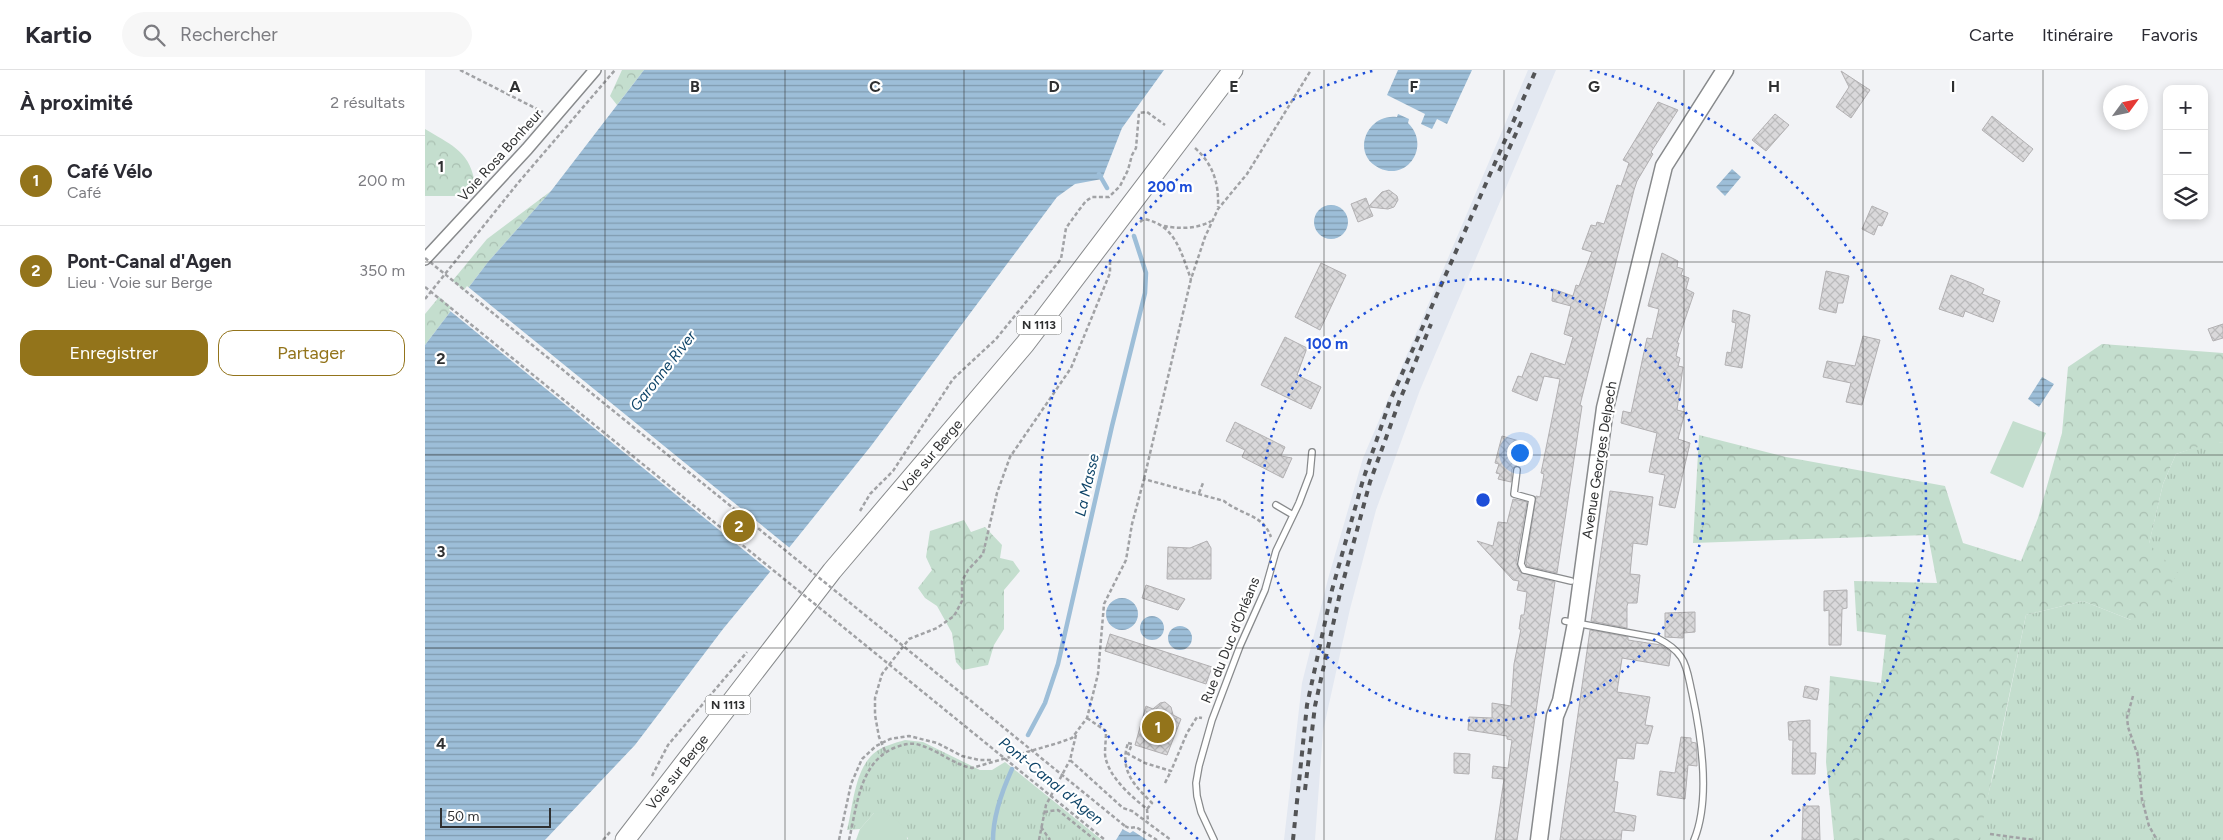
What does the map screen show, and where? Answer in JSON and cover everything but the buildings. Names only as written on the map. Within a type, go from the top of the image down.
[{"type":"main road","name":"Voie sur Berge","points":[[625,840],[832,571],[1025,344],[1233,70]]},
{"type":"main road","name":"Avenue Georges Delpech","points":[[1539,840],[1555,716],[1561,700],[1571,622],[1605,408],[1664,166],[1725,70]]},
{"type":"main road","points":[[1571,622],[1571,581],[1596,420],[1620,305],[1644,208],[1664,166]]},
{"type":"street","name":"Voie Rosa Bonheur","points":[[425,258],[555,117],[595,70]]},
{"type":"lane","name":"Rue du Duc d'Orléans","points":[[1214,840],[1201,812],[1196,783],[1212,720],[1240,646],[1265,590],[1276,551],[1310,474],[1312,452]]},
{"type":"lane","points":[[1517,470],[1514,494],[1532,499],[1521,564],[1524,570],[1571,581]]},
{"type":"lane","points":[[1276,505],[1293,515]]},
{"type":"lane","points":[[1571,622],[1657,638],[1671,645],[1681,657],[1687,669],[1701,744],[1702,805],[1693,840]]},
{"type":"path","points":[[460,70],[555,117]]},
{"type":"path","points":[[425,299],[517,183],[615,70]]},
{"type":"path","points":[[849,840],[862,784],[871,767],[885,752],[906,744],[915,744],[963,766],[973,768],[1058,744],[1077,733],[1087,718],[1098,674],[1104,604],[1125,560],[1191,280],[1205,237],[1218,209],[1247,174],[1311,70]]},
{"type":"path","points":[[869,494],[893,471],[953,379],[996,339],[1061,259],[1067,228],[1086,201],[1092,197],[1109,197],[1119,186],[1128,170],[1131,155],[1136,148],[1139,113],[1147,112],[1165,125]]},
{"type":"path","points":[[1194,146],[1205,157],[1212,168],[1219,195],[1218,209]]},
{"type":"path","points":[[1135,224],[1144,219],[1176,229],[1206,224],[1213,220]]},
{"type":"path","points":[[1162,225],[1173,236],[1180,249],[1191,280]]},
{"type":"path","points":[[885,752],[875,715],[875,698],[882,674],[909,639],[937,628],[954,616],[962,601],[962,581],[968,570],[983,554],[997,493],[1007,464],[1071,368],[1110,273],[1111,255]]},
{"type":"path","points":[[425,258],[1125,826],[1129,828],[1136,827],[1157,840]]},
{"type":"path","points":[[425,286],[1105,840]]},
{"type":"path","points":[[1144,479],[1224,501],[1252,515],[1267,527],[1276,551]]},
{"type":"path","points":[[1199,493],[1203,483]]},
{"type":"path","points":[[2133,696],[2127,717],[2128,727],[2138,756],[2142,799],[2157,840]]},
{"type":"path","points":[[1165,783],[1187,733],[1197,717],[1212,720]]},
{"type":"path","points":[[1087,718],[1106,731],[1105,756],[1118,781],[1127,793],[1147,809]]},
{"type":"path","points":[[1039,840],[1046,805],[1070,760],[1077,733]]},
{"type":"path","points":[[839,840],[851,784],[858,767],[862,759],[882,743],[909,736],[937,743],[962,756],[979,760],[997,760]]},
{"type":"path","points":[[1148,822],[1147,809],[1152,803],[1139,789],[1125,768],[1125,753],[1128,743],[1132,744],[1128,754],[1145,763],[1171,771]]},
{"type":"path","points":[[1070,760],[1123,808],[1132,811],[1171,840]]},
{"type":"path","points":[[1044,812],[1058,810],[1095,840]]},
{"type":"path","points":[[1041,828],[1051,840]]},
{"type":"path","points":[[1990,834],[2034,840]]},
{"type":"shaded area","points":[[1528,70],[1556,70],[1420,390],[1376,510],[1350,609],[1323,731],[1315,840],[1284,840],[1302,683],[1328,579],[1363,458]]},
{"type":"green space","points":[[622,70],[644,70],[617,105],[610,96]]},
{"type":"green space","points":[[425,129],[456,149],[467,161],[471,169],[474,179],[458,196],[425,196]]},
{"type":"green space","points":[[551,191],[488,262],[425,345],[425,314],[487,239]]},
{"type":"green space","points":[[2102,344],[2223,353],[2223,443],[2214,442],[2176,454],[2163,484],[2149,544],[2178,573],[2151,616],[2131,620],[2083,601],[2026,615],[1979,840],[1834,840],[1826,762],[1830,676],[1881,683],[1886,635],[1857,631],[1854,581],[1937,583],[1928,535],[1693,543],[1699,435],[1786,457],[1945,486],[1963,543],[2021,561],[2038,518],[2062,433],[2068,367]]},
{"type":"green space","points":[[2013,421],[2046,433],[2023,488],[1990,473]]},
{"type":"green space","points":[[2214,441],[2223,443],[2223,840],[1977,840],[1994,771],[2026,615],[2083,601],[2131,620],[2163,484],[2176,454]]},
{"type":"green space","points":[[964,520],[971,532],[985,527],[1002,545],[1000,558],[1013,561],[1020,571],[1004,590],[1004,629],[994,645],[988,665],[963,670],[956,662],[952,633],[937,606],[925,598],[918,588],[932,570],[926,557],[930,531]]},
{"type":"green space","points":[[905,740],[923,742],[980,770],[992,770],[1005,762],[1102,840],[907,840],[908,838],[874,813],[860,829],[847,830],[855,790],[867,761],[880,749]]},
{"type":"green space","points":[[884,812],[903,827],[907,840],[856,840],[860,829],[874,813]]},
{"type":"water","name":"Garonne River","points":[[644,70],[1164,70],[1122,128],[1102,179],[1075,184],[1057,197],[871,446],[784,554],[1124,830],[1130,833],[1133,831],[1147,840],[1110,840],[774,567],[723,629],[635,745],[545,840],[425,840],[425,345],[488,262],[551,191]]},
{"type":"water","points":[[1398,70],[1472,70],[1447,124],[1437,119],[1432,129],[1421,124],[1425,114],[1387,95]]},
{"type":"water","points":[[1398,114],[1409,119],[1408,123],[1415,132],[1417,151],[1407,166],[1399,170],[1390,171],[1379,168],[1370,162],[1365,154],[1364,145],[1370,128],[1377,121],[1386,117],[1397,117]]},
{"type":"water","points":[[1732,169],[1741,177],[1725,196],[1716,187]]},
{"type":"water","points":[[1331,205],[1343,210],[1348,222],[1343,234],[1331,239],[1319,234],[1314,222],[1319,210]]},
{"type":"water","points":[[2042,377],[2054,384],[2039,407],[2028,399]]},
{"type":"water","points":[[1122,598],[1128,599],[1133,603],[1137,608],[1137,620],[1133,625],[1128,629],[1122,630],[1116,629],[1111,625],[1107,620],[1106,614],[1107,608],[1111,603],[1116,599]]},
{"type":"water","points":[[1152,616],[1160,620],[1164,628],[1160,636],[1152,640],[1144,636],[1140,628],[1144,620]]},
{"type":"water","points":[[1180,626],[1188,630],[1192,638],[1188,646],[1180,650],[1172,646],[1168,638],[1172,630]]},
{"type":"pier","name":"Pont-Canal d'Agen","points":[[425,259],[464,290],[467,286],[791,549],[788,553],[1124,827],[1116,840],[1106,840],[774,570],[772,573],[449,310],[451,307],[425,285]]},
{"type":"waterway","name":"La Masse","points":[[1099,174],[1107,188]]},
{"type":"waterway","name":"La Masse","points":[[1028,735],[1045,703],[1058,664],[1112,426],[1145,293],[1146,273],[1134,236]]},
{"type":"waterway","name":"La Masse","points":[[993,840],[999,804],[1012,769]]},
{"type":"railway","points":[[1293,840],[1307,705],[1332,590],[1363,480],[1390,401],[1536,70]]},
{"type":"railway","points":[[1499,171],[1522,120]]},
{"type":"railway","points":[[1305,790],[1315,706],[1340,593],[1370,482],[1399,402],[1431,324]]},
{"type":"place","name":"Pont-Canal d'Agen","points":[[739,526]]},
{"type":"place","name":"Café Vélo","points":[[1158,727]]}]
